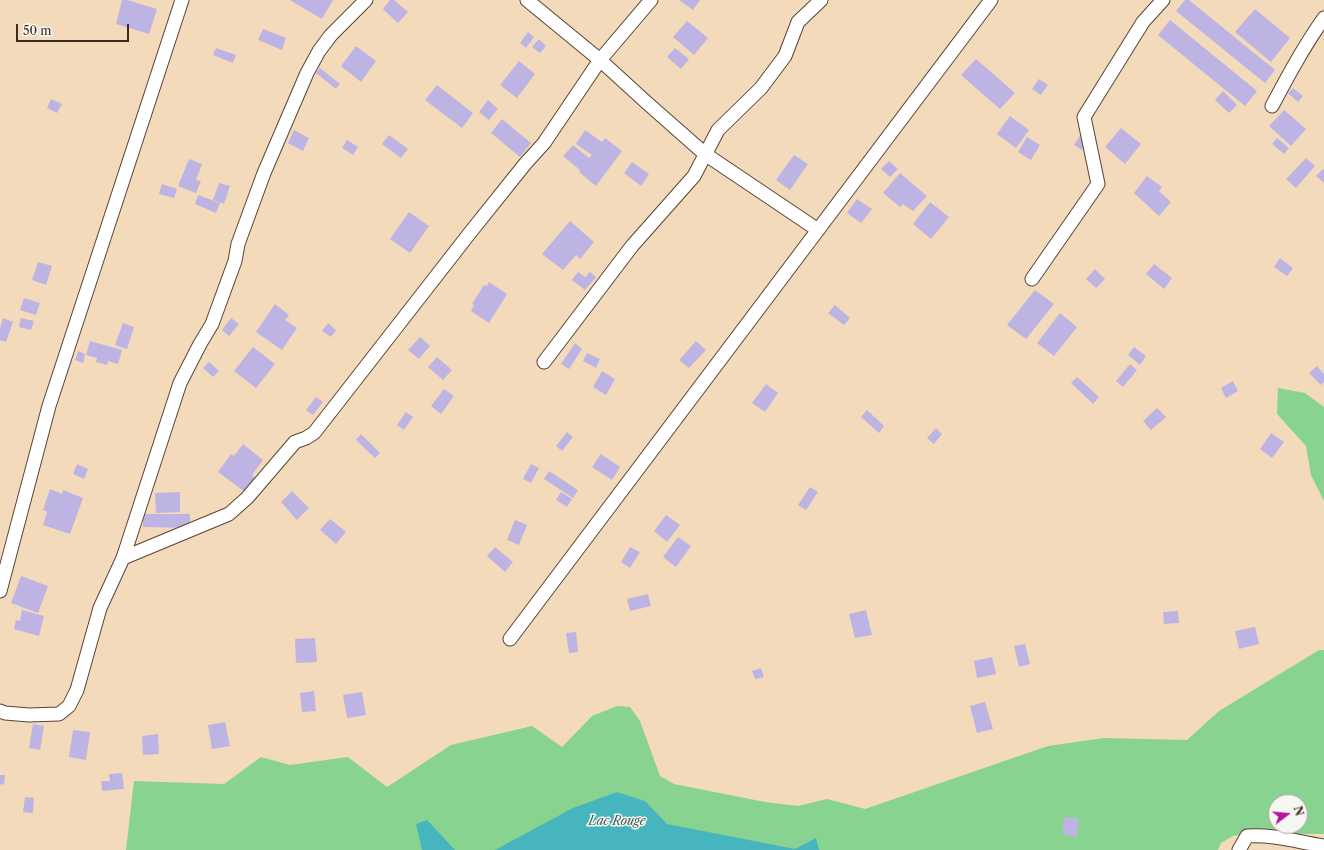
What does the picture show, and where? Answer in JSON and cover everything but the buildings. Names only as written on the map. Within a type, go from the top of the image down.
[{"type":"street","points":[[0,592],[49,406],[182,0]]},
{"type":"street","points":[[0,711],[29,715],[59,714],[68,706],[77,690],[100,608],[123,558],[180,383],[212,324],[235,261],[238,244],[267,166],[307,73],[319,50],[331,35],[366,0]]},
{"type":"street","points":[[527,0],[600,60],[705,154],[818,230]]},
{"type":"street","points":[[123,558],[229,514],[247,498],[295,442],[314,433],[506,188],[544,143],[600,60],[651,0]]},
{"type":"street","points":[[544,362],[632,246],[694,176],[718,130],[761,88],[785,56],[798,22],[821,0]]},
{"type":"street","points":[[510,639],[991,0]]},
{"type":"street","points":[[1032,279],[1098,184],[1084,117],[1143,22],[1163,0]]},
{"type":"street","points":[[1272,106],[1290,70],[1308,40],[1324,18]]},
{"type":"street","points":[[1239,850],[1247,836],[1254,835],[1280,837],[1324,846]]},
{"type":"green space","points":[[1278,388],[1305,393],[1324,407],[1324,501],[1311,475],[1306,446],[1277,414]]},
{"type":"green space","points":[[1319,650],[1324,650],[1324,834],[1308,834],[1308,794],[1268,794],[1268,832],[1233,836],[1221,843],[1218,850],[126,850],[134,781],[224,784],[261,757],[290,765],[348,757],[387,787],[451,745],[532,726],[562,747],[592,716],[617,706],[630,707],[640,721],[660,776],[674,784],[765,802],[798,806],[827,799],[865,809],[1048,746],[1104,738],[1187,740],[1219,711]]},
{"type":"water","name":"Lac Rouge","points":[[617,792],[645,801],[667,824],[795,849],[816,838],[819,850],[495,850],[573,808]]},
{"type":"water","points":[[427,820],[455,850],[422,850],[416,824]]}]
